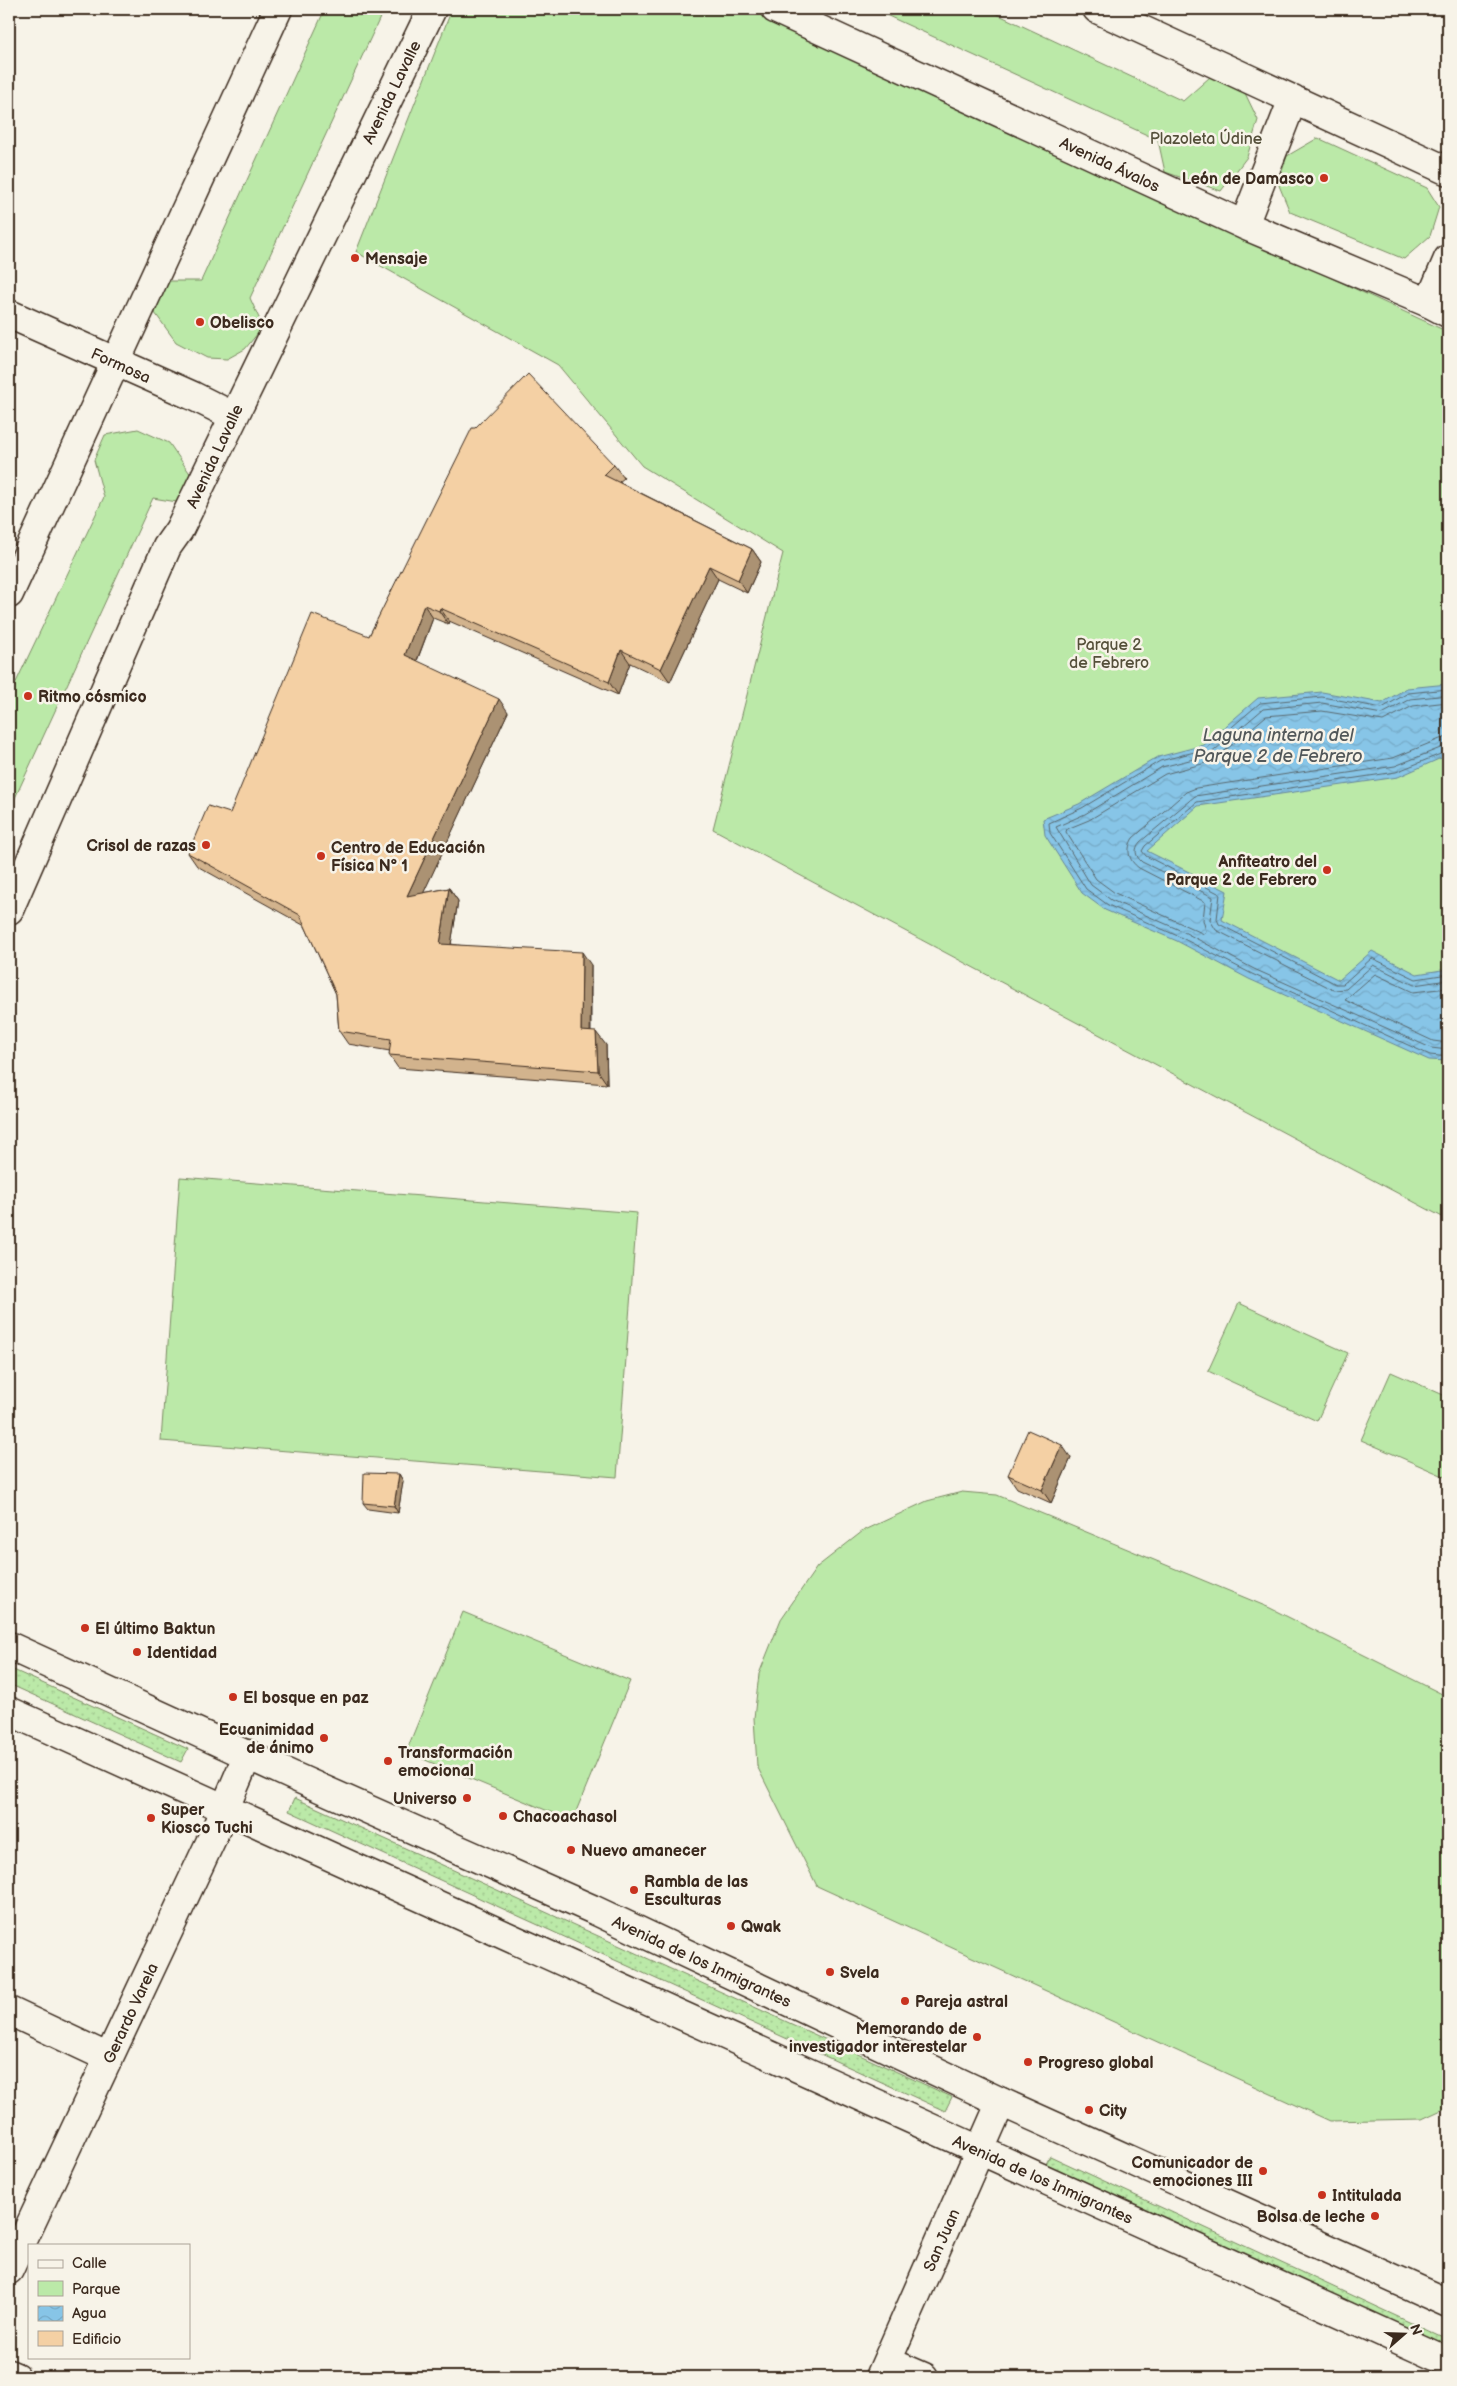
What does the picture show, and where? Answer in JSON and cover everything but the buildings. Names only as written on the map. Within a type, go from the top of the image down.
[{"type":"main road","points":[[9,594],[278,9]]},
{"type":"main road","name":"Avenida Lavalle","points":[[9,910],[167,547],[179,530],[232,416],[432,9]]},
{"type":"main road","name":"Avenida Ávalos","points":[[775,9],[1244,225],[1439,308]]},
{"type":"main road","points":[[1097,9],[1448,171]]},
{"type":"main road","points":[[1244,225],[1293,99]]},
{"type":"main road","points":[[1439,308],[1448,259]]},
{"type":"main road","name":"Formosa","points":[[9,314],[193,396],[232,416]]},
{"type":"main road","name":"Avenida de los Inmigrantes","points":[[9,1646],[592,1909],[1001,2102],[1448,2303]]},
{"type":"main road","name":"Avenida de los Inmigrantes","points":[[9,1711],[1448,2362]]},
{"type":"main road","name":"Gerardo Varela","points":[[9,2270],[225,1810],[248,1754]]},
{"type":"main road","points":[[9,2012],[109,2058]]},
{"type":"main road","name":"San Juan","points":[[884,2369],[1001,2102]]},
{"type":"main road","points":[[884,2369],[924,2377]]},
{"type":"main road","points":[[9,2374],[16,2377]]},
{"type":"green space","points":[[325,9],[384,9],[250,298],[263,327],[245,349],[227,359],[207,358],[176,342],[155,313],[166,281],[201,281]]},
{"type":"green space","name":"Parque 2 de Febrero","points":[[452,9],[753,9],[1448,332],[1448,1220],[713,829],[783,553],[642,466],[558,365],[356,252]]},
{"type":"green space","name":"Plazoleta Údine","points":[[873,9],[986,9],[1183,101],[1210,77],[1244,91],[1258,120],[1247,157],[1221,191],[1165,172],[1158,140]]},
{"type":"green space","points":[[1318,138],[1427,188],[1439,207],[1430,236],[1404,259],[1290,212],[1278,183],[1287,156]]},
{"type":"green space","points":[[138,429],[169,443],[191,475],[177,502],[153,498],[9,811],[9,697],[104,497],[94,460],[105,435]]},
{"type":"green space","points":[[180,1177],[637,1213],[617,1477],[161,1441]]},
{"type":"green space","points":[[1239,1303],[1348,1353],[1317,1421],[1208,1371]]},
{"type":"green space","points":[[1391,1372],[1448,1397],[1448,1478],[1361,1440]]},
{"type":"green space","points":[[962,1492],[997,1495],[1270,1608],[1448,1697],[1448,2107],[1422,2119],[1330,2121],[817,1886],[757,1766],[754,1718],[759,1674],[781,1619],[817,1567],[863,1531],[927,1501]]},
{"type":"green space","points":[[463,1612],[630,1681],[572,1821],[406,1752]]},
{"type":"green space","points":[[9,1668],[188,1749],[181,1762],[9,1684]]},
{"type":"green space","points":[[295,1798],[952,2097],[945,2111],[289,1811]]},
{"type":"green space","points":[[1050,2156],[1448,2340],[1448,2356],[1046,2164]]},
{"type":"water","name":"Laguna interna del Parque 2 de Febrero","points":[[1448,684],[1448,755],[1398,777],[1198,806],[1147,851],[1227,891],[1222,920],[1339,980],[1372,951],[1417,974],[1448,969],[1448,1061],[1429,1060],[1249,979],[1177,941],[1105,910],[1082,893],[1045,835],[1043,819],[1079,804],[1158,757],[1204,745],[1258,698],[1322,692],[1382,703],[1407,688]]},
{"type":"place","name":"León de Damasco","points":[[1324,178]]},
{"type":"place","name":"Mensaje","points":[[355,258]]},
{"type":"place","name":"Obelisco","points":[[200,322]]},
{"type":"place","name":"Ritmo cósmico","points":[[28,696]]},
{"type":"place","name":"Crisol de razas","points":[[206,845]]},
{"type":"place","name":"Centro de Educación Física Nº 1","points":[[321,856]]},
{"type":"place","name":"Anfiteatro del Parque 2 de Febrero","points":[[1327,870]]},
{"type":"place","name":"El último Baktun","points":[[85,1628]]},
{"type":"place","name":"Identidad","points":[[137,1652]]},
{"type":"place","name":"El bosque en paz","points":[[233,1697]]},
{"type":"place","name":"Ecuanimidad de ánimo","points":[[324,1738]]},
{"type":"place","name":"Transformación emocional","points":[[388,1761]]},
{"type":"place","name":"Universo","points":[[467,1798]]},
{"type":"place","name":"Chacoachasol","points":[[503,1816]]},
{"type":"place","name":"Super Kiosco Tuchi","points":[[151,1818]]},
{"type":"place","name":"Nuevo amanecer","points":[[571,1850]]},
{"type":"place","name":"Rambla de las Esculturas","points":[[634,1890]]},
{"type":"place","name":"Qwak","points":[[731,1926]]},
{"type":"place","name":"Svela","points":[[830,1972]]},
{"type":"place","name":"Pareja astral","points":[[905,2001]]},
{"type":"place","name":"Memorando de investigador interestelar","points":[[977,2037]]},
{"type":"place","name":"Progreso global","points":[[1028,2062]]},
{"type":"place","name":"City","points":[[1089,2110]]},
{"type":"place","name":"Comunicador de emociones III","points":[[1263,2171]]},
{"type":"place","name":"Intitulada","points":[[1322,2195]]},
{"type":"place","name":"Bolsa de leche","points":[[1375,2216]]}]
